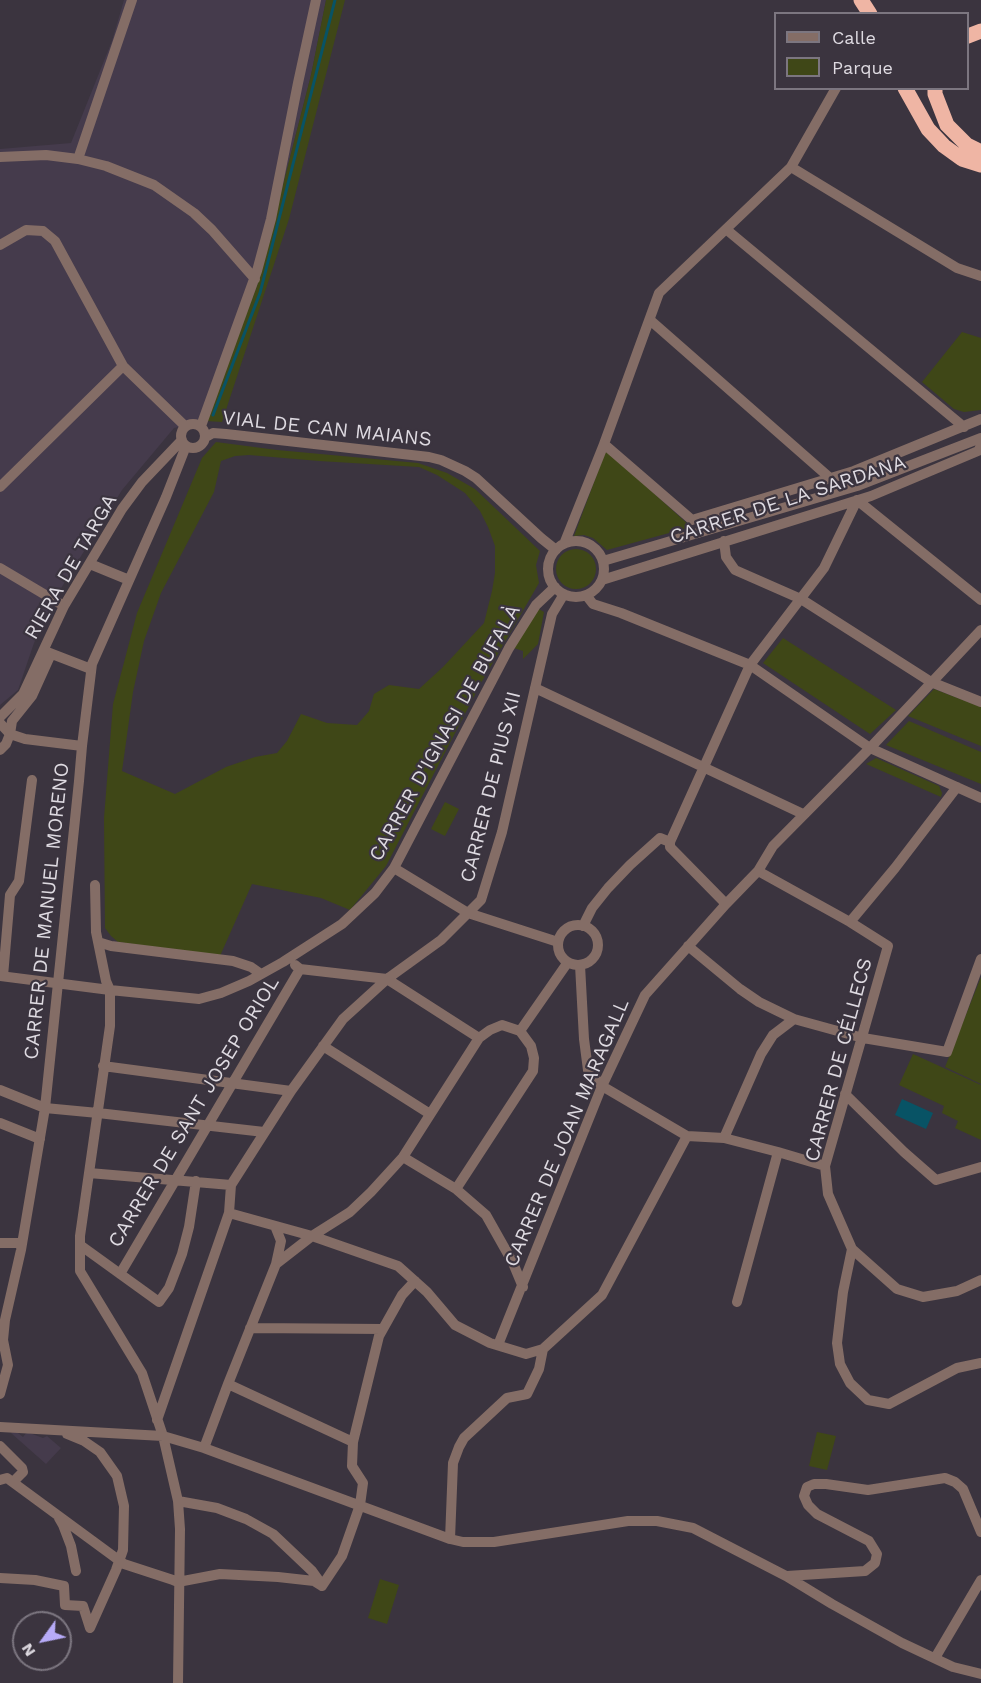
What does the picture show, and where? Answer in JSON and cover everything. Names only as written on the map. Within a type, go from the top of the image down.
[{"type":"highway","points":[[906,90],[928,129],[944,146],[962,159],[981,165]]},
{"type":"highway","points":[[935,90],[947,125],[968,145],[981,152]]},
{"type":"street","points":[[78,159],[132,0]]},
{"type":"street","points":[[201,426],[255,279],[271,219],[316,0]]},
{"type":"street","points":[[560,547],[573,541],[591,545],[598,551],[603,561],[604,573],[593,592],[586,596],[571,597],[564,594],[555,587],[549,573],[549,565],[551,557],[560,547],[604,444],[659,293],[790,167],[835,90]]},
{"type":"street","points":[[0,157],[45,155],[78,159],[106,166],[154,185],[194,213],[255,279]]},
{"type":"street","points":[[790,167],[957,268],[981,276]]},
{"type":"street","points":[[0,245],[26,230],[43,231],[55,241],[123,366],[185,426]]},
{"type":"street","points":[[727,230],[964,427]]},
{"type":"street","points":[[650,320],[830,478]]},
{"type":"street","points":[[0,487],[123,366]]},
{"type":"street","points":[[604,444],[692,520],[854,471],[981,419]]},
{"type":"street","points":[[193,423],[201,426],[206,436],[199,447],[194,448],[184,443],[181,432],[185,426],[193,423]]},
{"type":"street","name":"VIAL DE CAN MAIANS","points":[[206,436],[213,433],[226,434],[441,460],[476,478],[541,538],[560,547]]},
{"type":"street","points":[[603,561],[857,486],[981,438]]},
{"type":"street","name":"RIERA DE TARGA","points":[[0,717],[23,694],[47,652],[64,606],[122,509],[136,491],[184,443]]},
{"type":"street","name":"CARRER DE MANUEL MORENO","points":[[0,1395],[8,1365],[3,1340],[4,1320],[22,1243],[45,1108],[80,781],[81,746],[91,669],[166,497],[184,443]]},
{"type":"street","name":"CARRER DE LA SARDANA","points":[[602,580],[871,496],[980,451]]},
{"type":"street","points":[[726,904],[670,848],[670,842],[750,665],[824,568],[857,500],[981,600]]},
{"type":"street","points":[[724,541],[726,557],[735,570],[801,599],[931,682],[981,702]]},
{"type":"street","points":[[90,564],[129,580]]},
{"type":"street","points":[[0,568],[64,606]]},
{"type":"street","name":"CARRER D'IGNASI DE BUFALÀ","points":[[2,976],[199,999],[221,993],[249,981],[316,942],[352,916],[394,868],[509,648],[536,604],[555,587]]},
{"type":"street","name":"CARRER DE PIUS XII","points":[[231,1185],[291,1091],[343,1019],[387,979],[441,940],[481,900],[502,832],[552,614],[564,594]]},
{"type":"street","points":[[586,596],[593,604],[750,665],[870,748],[981,798]]},
{"type":"street","name":"CARRER DE JOAN MARAGALL","points":[[498,1345],[602,1086],[645,995],[758,871],[773,846],[870,748],[981,630]]},
{"type":"street","points":[[0,750],[6,744],[12,721],[32,696],[47,652],[91,669]]},
{"type":"street","points":[[535,688],[803,814]]},
{"type":"street","points":[[0,723],[10,734],[25,739],[81,746]]},
{"type":"street","points":[[2,976],[10,895],[19,881],[32,780]]},
{"type":"street","points":[[850,922],[957,787]]},
{"type":"street","points":[[583,926],[592,908],[630,865],[660,838],[670,842]]},
{"type":"street","points":[[394,868],[468,912],[558,942]]},
{"type":"street","name":"CARRER DE CÉLLECS","points":[[758,871],[888,946],[825,1166],[828,1194],[852,1250]]},
{"type":"street","points":[[95,885],[96,932],[110,990],[110,1026],[80,1245],[80,1271],[142,1373],[163,1436],[178,1501],[180,1529],[178,1683]]},
{"type":"street","points":[[573,925],[583,926],[596,936],[597,950],[594,957],[580,965],[568,962],[560,954],[558,942],[566,928],[573,925]]},
{"type":"street","points":[[98,942],[111,946],[233,961],[251,967],[261,974]]},
{"type":"street","points":[[688,946],[740,989],[759,1002],[794,1019],[863,1038],[947,1052],[979,972],[981,959]]},
{"type":"street","points":[[287,960],[300,969],[387,979],[479,1038]]},
{"type":"street","points":[[520,1031],[568,962]]},
{"type":"street","points":[[580,965],[588,1070],[602,1086],[687,1136],[724,1138],[825,1166]]},
{"type":"street","name":"CARRER DE SANT JOSEP ORIOL","points":[[120,1274],[300,969]]},
{"type":"street","points":[[724,1138],[761,1054],[773,1035],[794,1019]]},
{"type":"street","points":[[276,1264],[312,1236],[350,1212],[371,1192],[403,1157],[479,1038],[502,1024],[520,1031],[531,1046],[534,1058],[532,1071],[456,1189]]},
{"type":"street","points":[[323,1046],[430,1114]]},
{"type":"street","points":[[104,1066],[291,1091]]},
{"type":"street","points":[[0,1090],[45,1108],[264,1132]]},
{"type":"street","points":[[845,1094],[936,1180],[981,1167]]},
{"type":"street","points":[[0,1123],[40,1139]]},
{"type":"street","points":[[229,1213],[312,1236],[398,1266],[415,1281],[455,1326],[490,1343],[526,1354],[543,1349],[602,1295],[687,1136]]},
{"type":"street","points":[[737,1302],[778,1152]]},
{"type":"street","points":[[403,1157],[456,1189],[486,1215],[513,1263],[523,1287]]},
{"type":"street","points":[[89,1173],[231,1185],[229,1213],[157,1420]]},
{"type":"street","points":[[80,1245],[159,1302],[169,1288],[182,1254],[196,1182]]},
{"type":"street","points":[[204,1448],[276,1264],[281,1241],[275,1226]]},
{"type":"street","points":[[0,1243],[22,1243]]},
{"type":"street","points":[[981,1280],[957,1291],[923,1297],[897,1289],[852,1250],[843,1292],[837,1343],[840,1364],[850,1383],[868,1400],[889,1404],[957,1368],[981,1364]]},
{"type":"street","points":[[322,1586],[342,1556],[360,1505],[363,1483],[352,1466],[353,1442],[380,1336],[402,1295],[415,1281]]},
{"type":"street","points":[[250,1328],[383,1329]]},
{"type":"street","points":[[450,1539],[453,1463],[459,1447],[464,1438],[507,1398],[527,1394],[539,1368],[543,1349]]},
{"type":"street","points":[[228,1384],[353,1442]]},
{"type":"street","points":[[0,1427],[163,1436],[204,1448],[463,1542],[494,1542],[628,1521],[657,1521],[693,1528],[786,1576],[903,1643],[953,1667],[981,1674]]},
{"type":"street","points":[[0,1578],[64,1586],[65,1605],[84,1606],[90,1628],[120,1561],[123,1550],[124,1506],[117,1476],[100,1452],[84,1441],[58,1430]]},
{"type":"street","points":[[0,1446],[22,1468],[23,1472],[13,1482]]},
{"type":"street","points":[[0,1480],[8,1478],[124,1564],[178,1582],[220,1574],[314,1581],[322,1586]]},
{"type":"street","points":[[786,1576],[865,1571],[874,1563],[877,1554],[868,1541],[817,1514],[808,1505],[804,1496],[807,1487],[814,1484],[868,1490],[945,1478],[955,1482],[963,1489],[981,1532]]},
{"type":"street","points":[[178,1501],[217,1508],[246,1519],[273,1534],[312,1571],[322,1586]]},
{"type":"street","points":[[57,1514],[71,1546],[76,1571]]},
{"type":"street","points":[[935,1658],[981,1580]]},
{"type":"shaded area","points":[[124,0],[326,0],[311,75],[258,283],[206,421],[174,428],[122,490],[55,598],[34,643],[18,690],[0,705],[0,149],[71,143],[112,41]]},
{"type":"shaded area","points":[[13,1429],[23,1437],[27,1432],[43,1438],[47,1436],[61,1448],[46,1464],[11,1433]]},
{"type":"green space","points":[[326,0],[345,0],[289,219],[222,422],[206,421],[258,283],[311,75]]},
{"type":"green space","points":[[962,332],[981,338],[981,410],[964,412],[954,409],[922,382]]},
{"type":"green space","points":[[216,442],[418,463],[447,473],[475,489],[540,551],[536,565],[539,583],[481,683],[386,866],[350,910],[321,898],[252,884],[220,956],[118,942],[105,928],[104,818],[113,704],[137,613],[202,458]],"holes":[[[249,455],[419,467],[437,475],[465,493],[480,511],[495,546],[495,573],[484,623],[419,689],[389,685],[374,694],[369,711],[357,725],[327,723],[301,714],[287,741],[277,753],[255,757],[226,767],[175,794],[122,771],[133,692],[144,641],[161,593],[214,492],[221,461],[235,456]]]},
{"type":"green space","points":[[606,450],[691,527],[607,550],[593,538],[584,535],[574,536]]},
{"type":"green space","points":[[576,549],[584,550],[590,555],[595,561],[595,577],[590,583],[584,588],[576,589],[568,588],[562,583],[557,577],[556,569],[557,561],[562,555],[568,550]]},
{"type":"green space","points":[[537,608],[544,612],[538,644],[523,659],[523,651],[514,648]]},
{"type":"green space","points":[[783,638],[896,710],[870,734],[763,663]]},
{"type":"green space","points":[[934,689],[981,707],[981,746],[908,716]]},
{"type":"green space","points":[[909,721],[981,752],[981,784],[886,745]]},
{"type":"green space","points":[[876,758],[939,786],[941,797],[866,764]]},
{"type":"green space","points":[[445,802],[459,809],[445,836],[431,829]]},
{"type":"green space","points":[[981,977],[981,1084],[945,1067]]},
{"type":"green space","points":[[913,1054],[981,1085],[981,1140],[955,1128],[958,1121],[942,1113],[944,1106],[899,1085]]},
{"type":"green space","points":[[817,1432],[836,1436],[827,1470],[809,1466]]},
{"type":"green space","points":[[380,1579],[399,1585],[387,1624],[368,1618]]},
{"type":"water","points":[[902,1099],[933,1113],[926,1129],[895,1115]]},
{"type":"waterway","points":[[213,415],[260,293],[335,0]]}]
